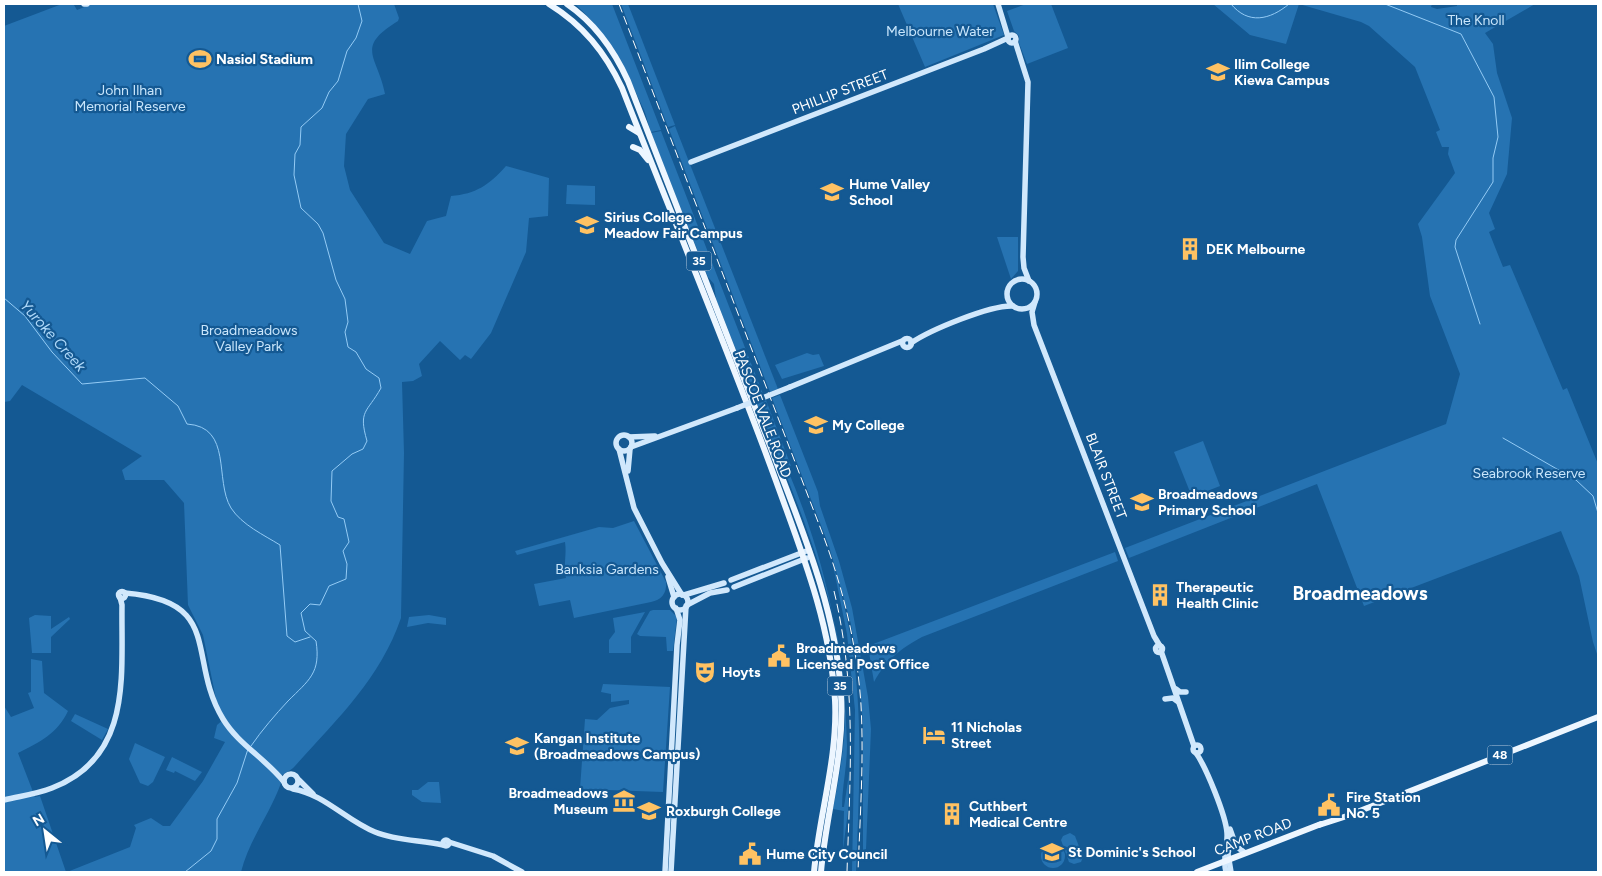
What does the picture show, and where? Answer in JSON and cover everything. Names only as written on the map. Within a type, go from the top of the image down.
[{"type":"main road","name":"PASCOE VALE ROAD","points":[[549,4],[578,25],[601,51],[622,88],[779,489],[807,554],[823,619],[835,701],[833,751],[818,832],[814,872]]},
{"type":"main road","name":"PASCOE VALE ROAD","points":[[568,4],[601,36],[623,70],[783,479],[831,620],[840,676],[842,710],[838,764],[825,833],[822,872]]},
{"type":"main road","points":[[629,127],[639,133]]},
{"type":"main road","points":[[633,147],[640,150],[652,165]]},
{"type":"main road","points":[[726,330],[722,332],[722,336],[734,372]]},
{"type":"main road","points":[[779,489],[783,479]]},
{"type":"main road","name":"CAMP ROAD","points":[[1197,872],[1598,717]]},
{"type":"street","points":[[995,308],[1008,293],[1022,269],[1026,88],[998,4]]},
{"type":"street","name":"PHILLIP STREET","points":[[691,162],[1011,39]]},
{"type":"street","points":[[619,449],[624,451],[995,308],[1027,308],[1035,302],[1037,292],[1029,281],[1024,268],[1023,257]]},
{"type":"street","points":[[1016,281],[1029,281]]},
{"type":"street","points":[[1008,293],[1016,307]]},
{"type":"street","name":"BLAIR STREET","points":[[1034,325],[1032,312],[1035,302]]},
{"type":"street","name":"BLAIR STREET","points":[[1016,307],[1028,315],[1034,325],[1224,820],[1238,849],[1246,853]]},
{"type":"street","points":[[669,434],[644,438],[625,435],[618,439],[616,444],[619,449],[634,508],[662,564],[674,597],[672,604],[676,608],[680,625],[677,645],[669,836],[671,872]]},
{"type":"street","points":[[627,479],[632,443],[629,437]]},
{"type":"street","points":[[674,597],[724,583],[726,580],[731,580],[807,554]]},
{"type":"street","points":[[676,608],[681,609],[710,593],[727,590],[807,554]]},
{"type":"street","points":[[662,564],[687,600],[669,836],[664,872]]},
{"type":"street","points":[[731,580],[734,587]]},
{"type":"street","points":[[724,583],[727,590]]},
{"type":"street","points":[[4,800],[36,793],[61,784],[81,771],[98,754],[111,734],[121,698],[123,596],[138,594],[153,596],[166,600],[189,619],[198,636],[216,706],[232,732],[268,765],[284,782],[287,788],[316,797],[374,832],[402,840],[457,845],[493,856],[522,872]]},
{"type":"street","points":[[1174,690],[1172,696],[1165,699],[1173,698],[1178,700]]},
{"type":"street","points":[[268,765],[288,775],[294,774],[316,797]]},
{"type":"street","points":[[284,782],[288,775]]},
{"type":"street","points":[[293,789],[298,786],[299,780]]},
{"type":"street","name":"BLAIR STREET","points":[[1224,820],[1227,835],[1226,861]]},
{"type":"street","points":[[1226,872],[1231,834]]},
{"type":"street","points":[[1226,861],[1231,872]]},
{"type":"green space","name":"Broadmeadows Valley Park","points":[[62,4],[77,4],[74,5],[77,10],[92,4],[394,4],[399,18],[398,21],[376,38],[372,53],[385,94],[368,99],[346,134],[344,166],[350,190],[384,243],[410,254],[427,221],[446,216],[451,196],[475,191],[488,183],[506,166],[549,178],[548,216],[529,218],[526,252],[491,333],[471,359],[465,355],[460,360],[440,341],[419,364],[422,376],[413,381],[402,382],[404,453],[401,618],[381,660],[356,697],[295,766],[278,779],[281,783],[249,849],[241,872],[67,872],[130,847],[136,828],[134,825],[151,818],[163,826],[170,826],[203,781],[225,742],[214,738],[217,725],[224,719],[216,699],[203,635],[188,605],[184,503],[164,480],[125,480],[122,470],[142,456],[22,385],[10,401],[4,402],[4,26]]},
{"type":"green space","points":[[575,4],[612,4],[661,130],[651,132],[644,110],[616,53],[598,28]]},
{"type":"green space","points":[[621,4],[628,4],[675,125],[668,127]]},
{"type":"green space","name":"Melbourne Water","points":[[898,4],[993,4],[1004,35],[925,67]]},
{"type":"green space","points":[[1026,4],[1051,4],[1068,48],[1027,64],[1019,43],[1019,36],[1014,31],[1007,11]]},
{"type":"green space","points":[[1213,4],[1299,4],[1286,44],[1250,35]]},
{"type":"green space","points":[[1299,4],[1432,4],[1431,7],[1437,9],[1457,6],[1457,4],[1535,4],[1485,33],[1493,44],[1497,73],[1512,118],[1507,174],[1489,213],[1495,229],[1489,232],[1503,267],[1510,265],[1563,390],[1567,388],[1598,464],[1598,657],[1579,576],[1561,531],[1364,606],[1317,484],[1129,558],[1125,548],[1446,424],[1460,374],[1430,296],[1422,237],[1418,224],[1455,173],[1448,154],[1449,147],[1442,147],[1436,132],[1440,130],[1415,67],[1369,26]]},
{"type":"green space","points":[[675,126],[778,389],[770,392],[669,129]]},
{"type":"green space","points":[[661,131],[763,394],[755,398],[716,299],[714,284],[708,277],[651,133]]},
{"type":"green space","points":[[567,185],[595,186],[595,205],[566,204]]},
{"type":"green space","points":[[997,237],[1018,237],[1018,271],[1011,279]]},
{"type":"green space","points":[[807,353],[819,354],[824,366],[782,379],[775,365]]},
{"type":"green space","points":[[780,395],[818,492],[820,506],[839,561],[852,608],[868,697],[871,729],[866,849],[863,850],[863,724],[859,674],[851,624],[829,546],[772,398]]},
{"type":"green space","points":[[766,400],[791,466],[787,468],[812,536],[831,604],[833,619],[816,556],[788,479],[757,404]]},
{"type":"green space","points":[[1203,441],[1220,486],[1192,497],[1174,452]]},
{"type":"green space","name":"Banksia Gardens","points":[[634,521],[666,582],[664,593],[658,600],[574,618],[570,600],[539,606],[534,584],[566,578],[565,542],[517,555],[515,551],[599,527],[613,528]]},
{"type":"green space","points":[[1115,552],[1118,561],[922,637],[894,656],[883,667],[874,682],[868,646]]},
{"type":"green space","points":[[833,565],[852,643],[859,718],[856,872],[852,872],[855,710],[847,634]]},
{"type":"green space","points":[[670,610],[677,617],[673,651],[667,651],[666,637],[640,636],[637,634],[650,611]]},
{"type":"green space","points":[[645,612],[631,637],[631,653],[609,653],[609,640],[615,632],[613,618]]},
{"type":"green space","points":[[35,615],[51,616],[51,629],[69,617],[70,619],[51,637],[51,653],[32,653],[29,618]]},
{"type":"green space","points":[[429,615],[446,618],[446,625],[428,623],[407,627],[409,617]]},
{"type":"green space","points":[[833,619],[837,634],[843,674],[844,693],[837,639]]},
{"type":"green space","points":[[31,659],[42,661],[44,693],[68,711],[59,726],[41,741],[18,753],[35,797],[40,796],[66,872],[4,872],[4,706],[11,717],[34,708],[28,693],[31,692]]},
{"type":"green space","points":[[603,684],[670,687],[663,792],[580,789],[585,719],[597,720],[610,708],[629,704],[629,700],[611,702],[611,694],[601,692]]},
{"type":"green space","points":[[844,693],[847,746],[842,807],[844,807],[849,774],[848,811],[843,850],[844,811],[833,809],[844,739]]},
{"type":"green space","points":[[75,714],[108,729],[102,740],[71,721]]},
{"type":"green space","points":[[135,743],[165,757],[153,782],[148,786],[140,783],[129,759]]},
{"type":"green space","points":[[172,757],[202,772],[195,781],[175,771],[174,773],[166,770]]},
{"type":"green space","points":[[428,782],[439,782],[441,803],[422,802],[412,795],[412,790],[418,790]]},
{"type":"green space","points":[[1070,833],[1075,836],[1083,857],[1081,862],[1074,864],[1069,862],[1061,840],[1063,836]]},
{"type":"green space","points":[[1053,844],[1061,848],[1065,856],[1061,864],[1053,868],[1045,864],[1041,856],[1045,848]]},
{"type":"waterway","points":[[251,746],[273,717],[307,681],[315,669],[317,661],[316,641],[305,631],[301,613],[310,604],[320,605],[329,586],[346,579],[347,564],[343,551],[349,542],[344,519],[338,517],[331,501],[332,471],[352,454],[363,449],[367,441],[363,423],[365,412],[381,388],[379,378],[366,369],[356,352],[348,347],[345,332],[348,322],[345,299],[336,280],[323,233],[318,224],[301,208],[294,175],[295,154],[300,145],[301,127],[322,108],[329,92],[338,81],[347,51],[356,38],[362,21],[358,4]]},
{"type":"waterway","points":[[1231,4],[1245,15],[1259,18],[1274,14],[1289,4]]},
{"type":"waterway","points":[[1385,4],[1461,34],[1494,97],[1498,137],[1493,158],[1493,182],[1456,240],[1455,247],[1480,324]]},
{"type":"waterway","name":"Yuroke Creek","points":[[4,298],[25,316],[52,352],[82,384],[145,378],[178,406],[187,424],[201,427],[211,434],[217,445],[223,483],[231,508],[247,525],[280,545],[287,636],[295,642],[310,637]]},
{"type":"waterway","points":[[1503,438],[1576,480],[1593,496],[1598,513]]},
{"type":"waterway","name":"Yuroke Creek","points":[[185,872],[211,851],[217,839],[217,819],[237,783],[248,749]]},
{"type":"railway","points":[[619,4],[820,527],[842,592],[856,659],[861,705],[862,768],[858,872]]},
{"type":"railway","points":[[834,591],[841,626],[849,696],[850,766],[847,872]]},
{"type":"place","name":"Nasiol Stadium","points":[[200,59]]},
{"type":"place","name":"Ilim College Kiewa Campus","points":[[1218,72]]},
{"type":"place","name":"Hume Valley School","points":[[832,192]]},
{"type":"place","name":"Sirius College Meadow Fair Campus","points":[[587,225]]},
{"type":"place","name":"DEK Melbourne","points":[[1190,249]]},
{"type":"place","name":"My College","points":[[816,425]]},
{"type":"place","name":"Broadmeadows Primary School","points":[[1142,502]]},
{"type":"place","name":"Therapeutic Health Clinic","points":[[1160,595]]},
{"type":"place","name":"Broadmeadows Licensed Post Office","points":[[779,656]]},
{"type":"place","name":"Hoyts","points":[[705,672]]},
{"type":"place","name":"11 Nicholas Street","points":[[934,735]]},
{"type":"place","name":"Kangan Institute (Broadmeadows Campus)","points":[[517,746]]},
{"type":"place","name":"Broadmeadows Museum","points":[[624,801]]},
{"type":"place","name":"Fire Station No. 5","points":[[1329,805]]},
{"type":"place","name":"Roxburgh College","points":[[649,811]]},
{"type":"place","name":"Cuthbert Medical Centre","points":[[952,814]]},
{"type":"place","name":"St Dominic's School","points":[[1052,852]]},
{"type":"place","name":"Hume City Council","points":[[750,854]]},
{"type":"district","name":"Broadmeadows","points":[[1360,593]]},
{"type":"park label","name":"The Knoll","points":[[1476,20]]},
{"type":"park label","name":"John Ilhan Memorial Reserve","points":[[130,98]]},
{"type":"park label","name":"Seabrook Reserve","points":[[1529,473]]}]
